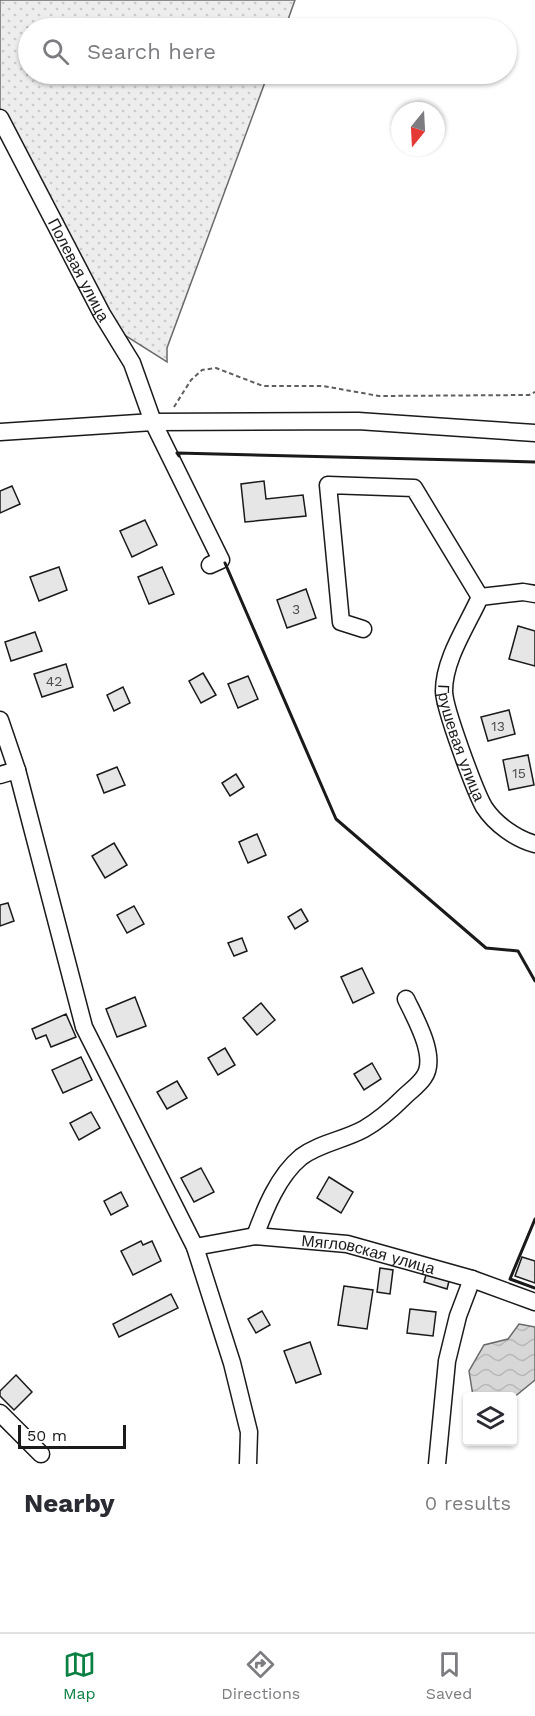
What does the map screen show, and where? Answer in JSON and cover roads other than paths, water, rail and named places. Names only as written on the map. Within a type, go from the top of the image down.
[{"type":"street","name":"Полевая улица","points":[[0,118],[102,314],[132,363],[221,560],[210,565]]},
{"type":"street","points":[[0,432],[159,422],[358,421],[535,433]]},
{"type":"street","points":[[363,629],[341,622],[328,485],[414,488],[480,597],[523,592],[535,594]]},
{"type":"street","name":"Грушевая улица","points":[[480,597],[447,667],[444,691],[448,712],[484,807],[501,826],[524,841],[535,844]]},
{"type":"street","points":[[0,720],[17,770],[84,1027],[195,1246],[232,1363],[249,1432],[248,1464]]},
{"type":"street","points":[[0,775],[17,770]]},
{"type":"street","points":[[255,1236],[266,1205],[286,1174],[301,1158],[325,1144],[365,1128],[399,1102],[425,1076],[428,1062],[425,1042],[406,999]]},
{"type":"street","name":"Мягловская улица","points":[[195,1246],[255,1236],[347,1244],[472,1279],[535,1302]]},
{"type":"street","points":[[437,1464],[447,1361],[458,1316],[472,1279]]},
{"type":"street","points":[[0,1413],[40,1454]]},
{"type":"water","points":[[519,1324],[535,1327],[535,1380],[517,1395],[517,1392],[472,1392],[469,1371],[484,1345],[508,1339]]}]
